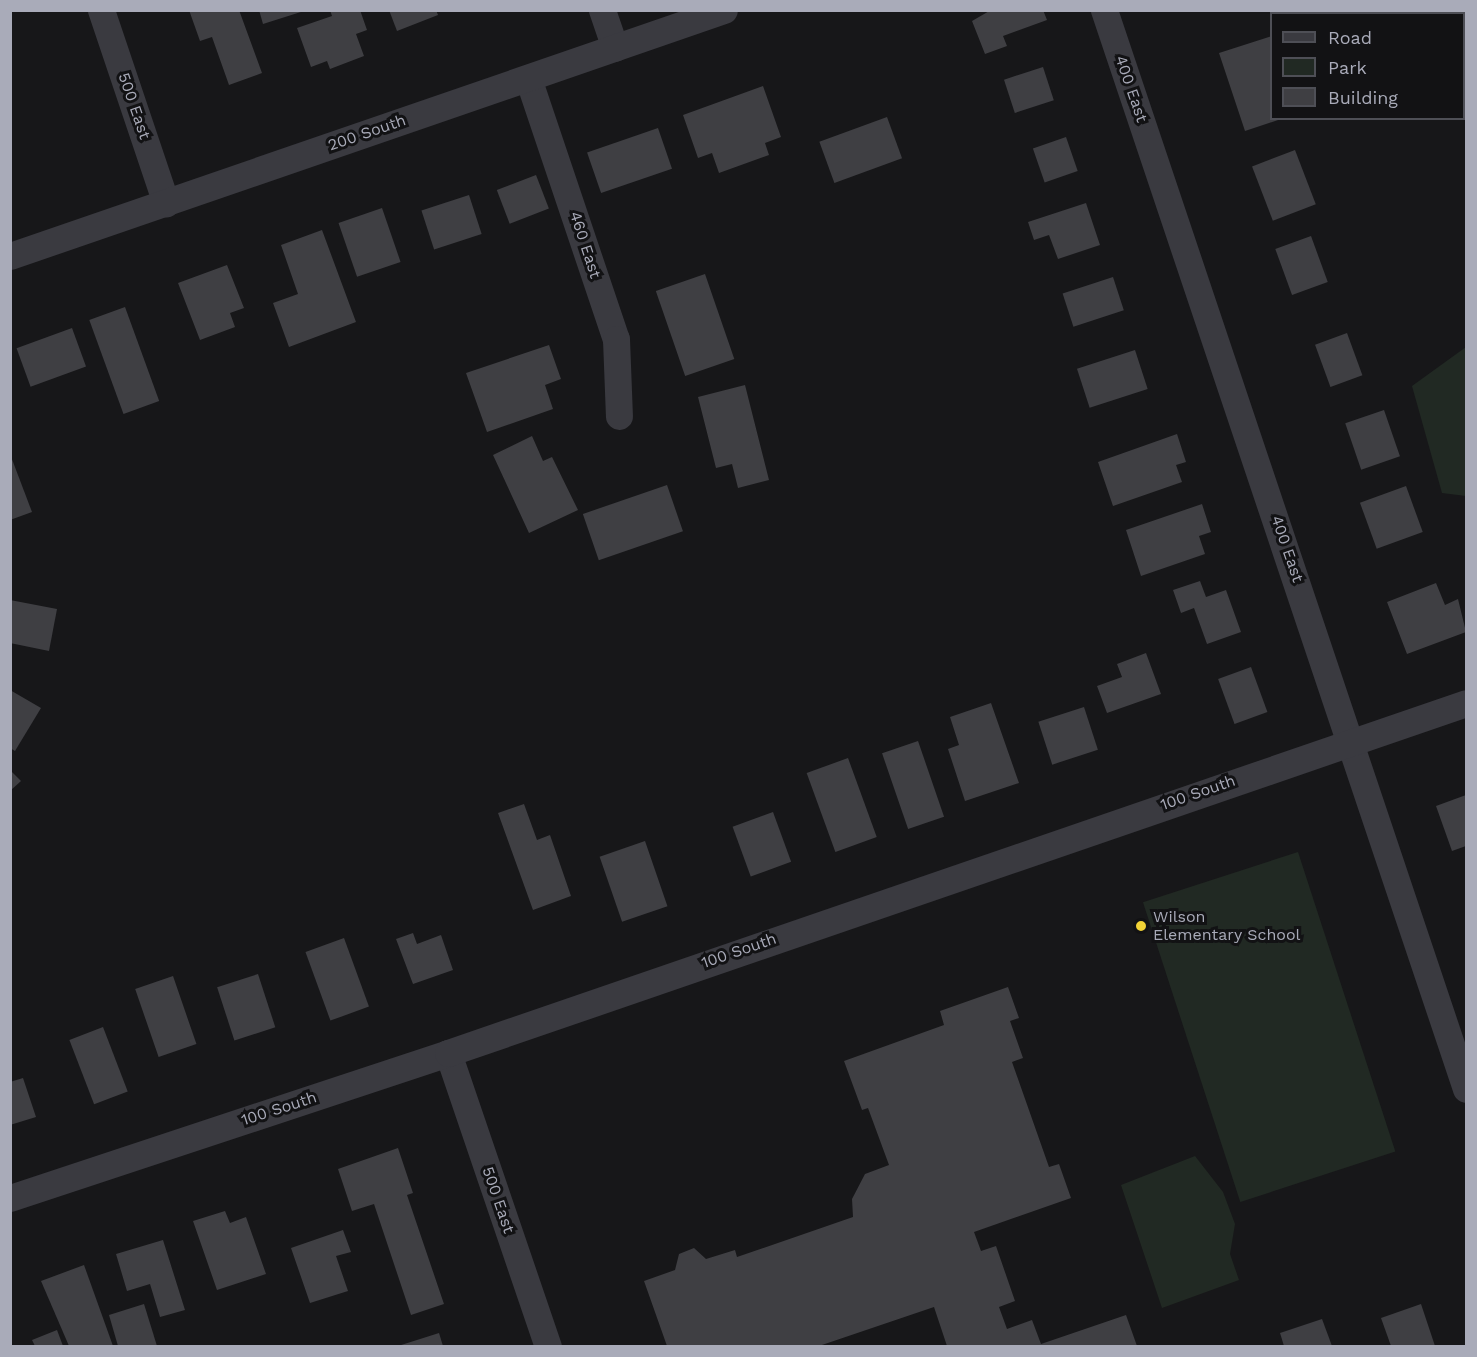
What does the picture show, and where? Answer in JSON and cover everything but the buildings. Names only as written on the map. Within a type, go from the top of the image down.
[{"type":"street","name":"500 East","points":[[101,10],[166,202]]},
{"type":"street","points":[[602,10],[615,48]]},
{"type":"street","name":"200 South","points":[[10,256],[724,10]]},
{"type":"street","name":"400 East","points":[[1104,10],[1352,741],[1467,1089]]},
{"type":"street","name":"460 East","points":[[528,78],[616,339],[619,416]]},
{"type":"street","name":"100 South","points":[[10,1198],[448,1053],[1467,703]]},
{"type":"street","name":"500 East","points":[[448,1053],[548,1347]]},
{"type":"green space","points":[[1466,347],[1466,496],[1442,493],[1412,386]]},
{"type":"green space","points":[[1298,852],[1395,1152],[1240,1202],[1143,902]]},
{"type":"green space","points":[[1195,1156],[1223,1192],[1235,1224],[1230,1254],[1239,1280],[1162,1308],[1121,1185]]},
{"type":"place","name":"Wilson Elementary School","points":[[1141,926]]}]
